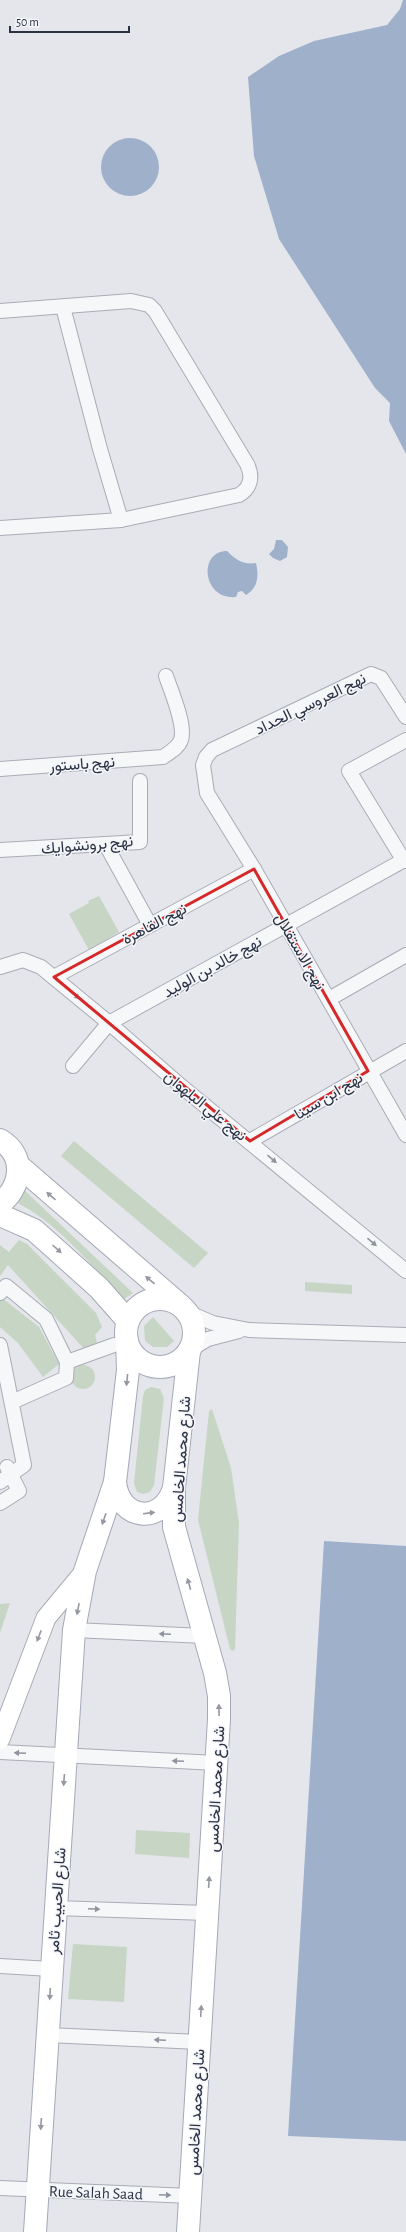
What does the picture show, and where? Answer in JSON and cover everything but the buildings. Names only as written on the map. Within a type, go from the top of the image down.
[{"type":"main road","points":[[0,1214],[34,1230],[98,1288],[123,1336],[139,1359],[149,1365],[160,1367],[176,1362],[190,1350],[194,1334],[191,1319],[183,1308],[18,1166],[11,1149],[2,1139]]},
{"type":"main road","points":[[0,1204],[14,1188],[18,1166]]},
{"type":"main road","points":[[174,1488],[172,1498],[157,1512],[147,1514],[137,1513],[124,1505],[116,1492],[115,1482],[128,1370],[123,1336],[133,1313],[148,1302],[165,1300],[183,1308]]},
{"type":"main road","name":"شارع محمد الخامس","points":[[188,2232],[217,1763],[219,1696],[215,1673],[177,1542],[173,1509],[174,1488],[190,1350]]},
{"type":"main road","name":"شارع الحبيب ثامر","points":[[35,2232],[74,1630],[85,1571],[115,1482]]},
{"type":"main road","points":[[0,1739],[46,1618],[85,1571]]},
{"type":"street","points":[[0,311],[131,301],[149,305],[155,311],[250,470],[250,482],[244,492],[239,495],[121,520],[0,528]]},
{"type":"street","points":[[63,307],[100,449],[121,520]]},
{"type":"street","name":"نهج العروسي الحداد","points":[[203,765],[206,757],[212,750],[371,674],[377,674],[381,678],[406,717]]},
{"type":"street","name":"نهج باستور","points":[[0,769],[163,757],[174,750],[181,741],[183,731],[166,676]]},
{"type":"street","points":[[405,860],[349,771],[406,740]]},
{"type":"street","name":"نهج الاستقلال","points":[[203,765],[207,793],[254,868],[329,999],[368,1071],[406,1135]]},
{"type":"street","name":"نهج برونشوايك","points":[[0,850],[140,842],[140,781]]},
{"type":"street","points":[[106,845],[150,925]]},
{"type":"street","name":"نهج خالد بن الوليد","points":[[73,1066],[109,1023],[405,860]]},
{"type":"street","name":"نهج القاهرة","points":[[54,977],[254,868]]},
{"type":"street","points":[[329,999],[406,955]]},
{"type":"street","name":"نهج علي البلهوان","points":[[0,967],[15,961],[29,961],[41,967],[109,1023],[181,1086],[250,1141],[406,1271]]},
{"type":"street","name":"نهج ابن سينا","points":[[250,1141],[368,1071],[406,1051]]},
{"type":"street","points":[[0,1293],[6,1286],[46,1319],[67,1362],[66,1378],[12,1402]]},
{"type":"street","points":[[183,1308],[212,1323],[249,1330],[406,1335]]},
{"type":"street","points":[[190,1350],[221,1335],[249,1330]]},
{"type":"street","points":[[67,1362],[123,1336]]},
{"type":"street","points":[[0,1345],[24,1465],[4,1474],[19,1491],[0,1503]]},
{"type":"street","points":[[74,1630],[204,1636]]},
{"type":"street","points":[[0,1752],[65,1754],[217,1763]]},
{"type":"street","points":[[55,1908],[207,1913]]},
{"type":"street","points":[[0,1966],[51,1969]]},
{"type":"street","points":[[48,2035],[199,2042]]},
{"type":"street","name":"Rue Salah Saad","points":[[0,2188],[191,2196]]},
{"type":"highlighted area","points":[[254,869],[368,1071],[250,1141],[54,977]]},
{"type":"green space","points":[[99,896],[119,932],[89,950],[69,914],[89,903],[88,901]]},
{"type":"green space","points":[[74,1141],[208,1253],[194,1268],[61,1156]]},
{"type":"green space","points":[[22,1188],[133,1293],[124,1299],[86,1258],[58,1232],[29,1209],[13,1201]]},
{"type":"green space","points":[[19,1240],[27,1244],[96,1313],[102,1327],[95,1335],[97,1342],[86,1351],[8,1265],[0,1276],[0,1245],[9,1252]]},
{"type":"green space","points":[[305,1282],[352,1285],[352,1294],[305,1291]]},
{"type":"green space","points":[[2,1298],[39,1327],[59,1364],[43,1377],[18,1343],[0,1327],[0,1300]]},
{"type":"green space","points":[[153,1317],[174,1341],[167,1347],[153,1347],[145,1341],[144,1326]]},
{"type":"green space","points":[[83,1365],[92,1368],[95,1377],[92,1386],[83,1389],[74,1386],[71,1377],[74,1368]]},
{"type":"green space","points":[[151,1387],[160,1389],[164,1398],[154,1485],[150,1492],[143,1494],[137,1492],[134,1483],[143,1396],[145,1390]]},
{"type":"green space","points":[[212,1409],[231,1468],[239,1523],[235,1649],[233,1651],[230,1649],[198,1520],[209,1411]]},
{"type":"green space","points":[[10,1603],[0,1633],[0,1604]]},
{"type":"green space","points":[[136,1830],[190,1833],[189,1858],[135,1854]]},
{"type":"green space","points":[[73,1944],[127,1947],[124,2002],[68,1999]]},
{"type":"water","points":[[403,0],[406,0],[406,454],[389,421],[390,403],[375,388],[279,239],[254,156],[248,77],[279,56],[314,41],[387,25],[400,9]]},
{"type":"water","points":[[124,138],[136,138],[151,146],[159,161],[159,173],[151,188],[136,196],[124,196],[109,188],[101,173],[101,161],[109,146]]},
{"type":"water","points":[[276,540],[282,540],[288,547],[287,557],[280,561],[273,558],[269,554],[274,549]]},
{"type":"water","points":[[227,551],[240,561],[256,563],[257,581],[253,589],[246,595],[242,591],[238,592],[236,597],[225,596],[216,591],[211,584],[208,575],[208,566],[211,559],[218,553]]},
{"type":"water","points":[[324,1541],[406,1546],[406,2141],[288,2136]]}]
